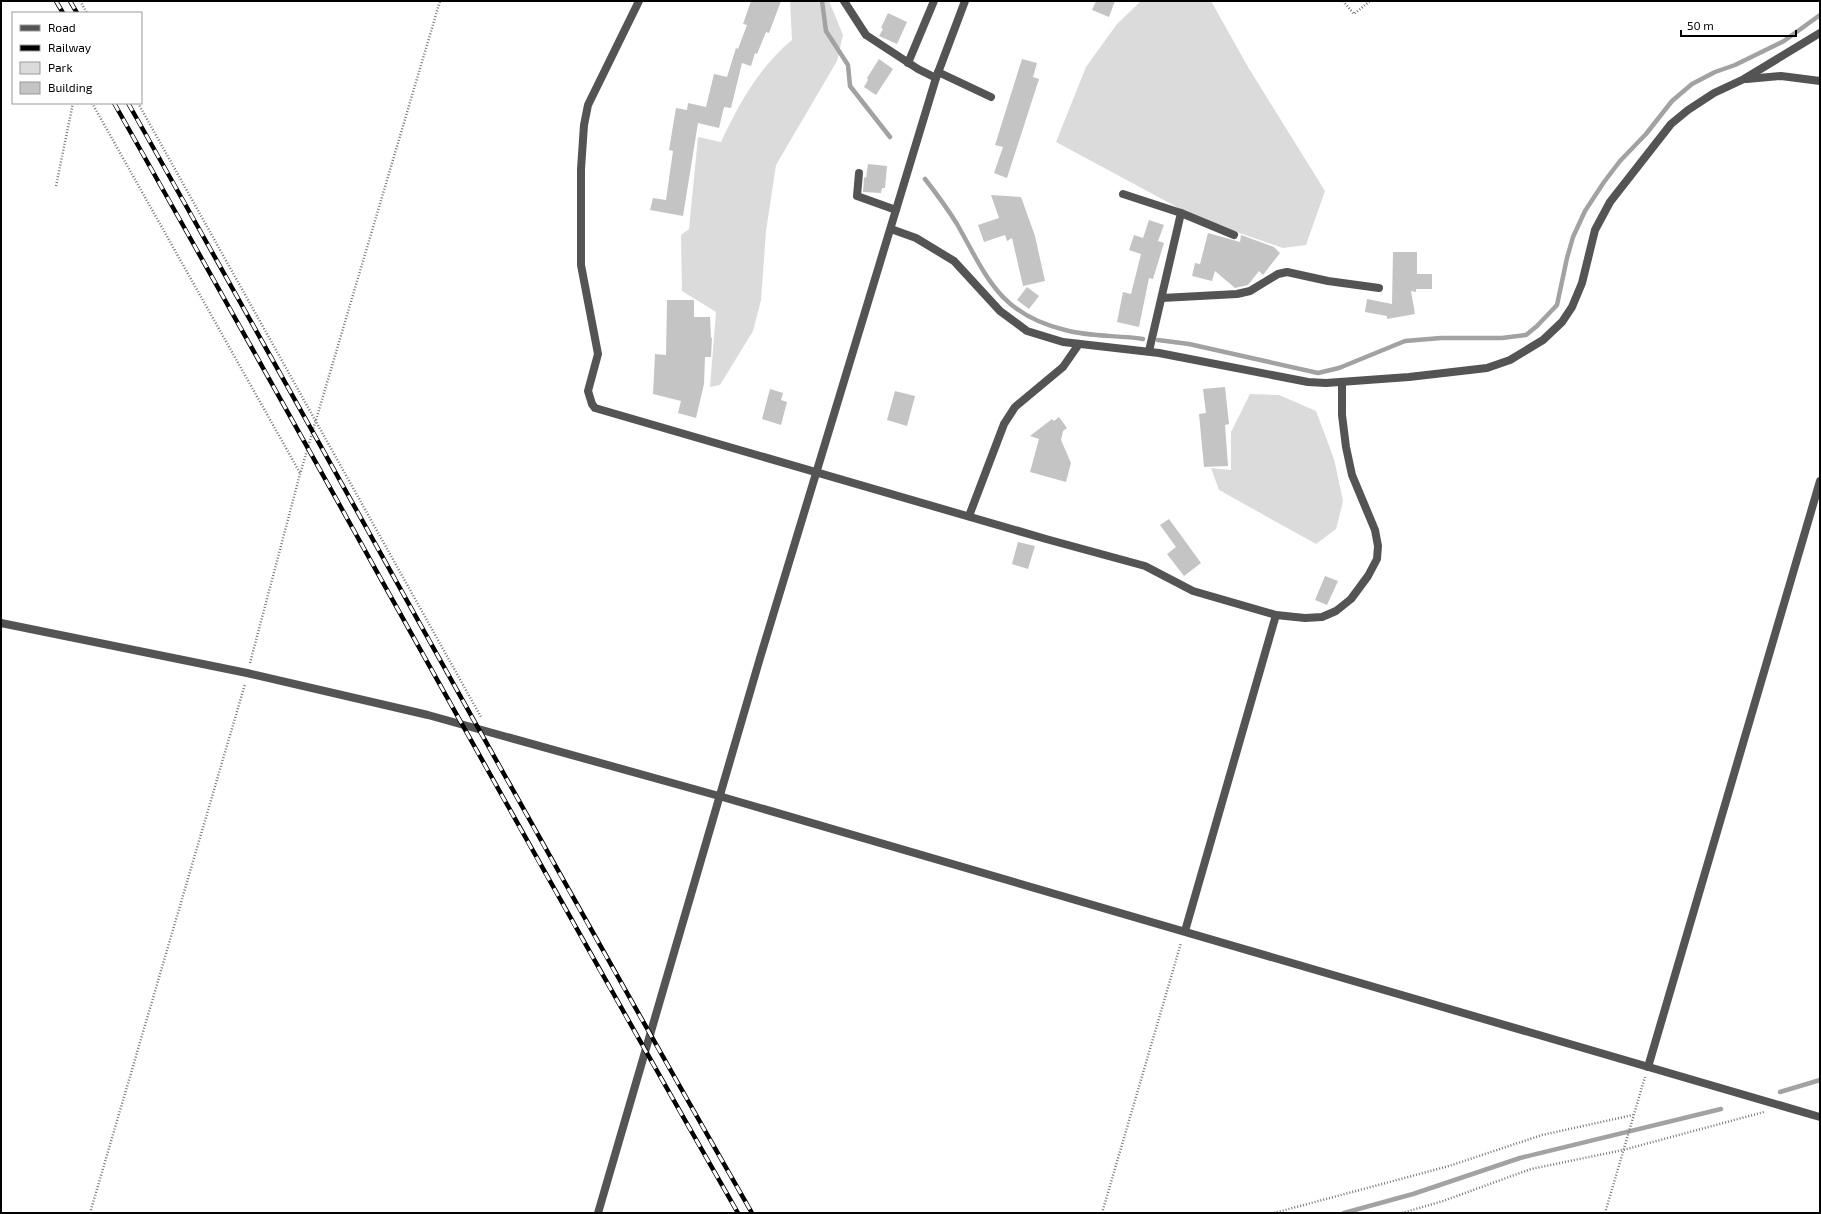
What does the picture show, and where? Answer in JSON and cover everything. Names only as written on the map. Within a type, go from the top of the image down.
[{"type":"street","points":[[639,1],[588,105],[584,125],[580,169],[581,265],[598,354],[588,391],[592,404],[595,408],[1145,566],[1193,591],[1276,615],[1305,618],[1322,617],[1336,612],[1350,599],[1368,576],[1377,560],[1378,546],[1375,530],[1352,475],[1346,447],[1342,415],[1342,382]]},
{"type":"street","points":[[844,1],[866,35],[908,63],[992,97]]},
{"type":"street","points":[[908,63],[934,1]]},
{"type":"street","points":[[598,1213],[719,796],[896,210],[937,75],[965,1]]},
{"type":"street","points":[[891,229],[916,238],[954,261],[1000,311],[1027,331],[1063,342],[1150,351],[1308,382],[1342,382],[1487,368],[1510,360],[1543,340],[1562,322],[1572,307],[1582,283],[1595,230],[1610,202],[1671,124],[1688,110],[1714,93],[1744,79],[1820,33]]},
{"type":"street","points":[[1744,79],[1781,76],[1820,81]]},
{"type":"street","points":[[859,173],[857,196],[896,210]]},
{"type":"street","points":[[1124,194],[1181,213],[1234,235]]},
{"type":"street","points":[[1150,351],[1181,213]]},
{"type":"street","points":[[1162,298],[1237,294],[1250,291],[1278,274],[1287,272],[1328,281],[1379,288]]},
{"type":"street","points":[[969,516],[1004,424],[1015,407],[1063,366],[1079,344]]},
{"type":"street","points":[[1648,1067],[1820,481]]},
{"type":"street","points":[[1185,932],[1276,615]]},
{"type":"street","points":[[1,623],[247,673],[428,715],[719,796],[1820,1117]]},
{"type":"path","points":[[80,1],[86,12]]},
{"type":"path","points":[[90,1213],[247,673],[300,474],[440,1]]},
{"type":"path","points":[[1343,1],[1354,14],[1370,1]]},
{"type":"path","points":[[56,186],[73,104]]},
{"type":"path","points":[[93,104],[300,474]]},
{"type":"path","points":[[139,104],[481,718]]},
{"type":"path","points":[[1102,1213],[1185,932]]},
{"type":"path","points":[[1605,1213],[1648,1067]]},
{"type":"path","points":[[1402,1213],[1443,1202],[1532,1169],[1624,1150],[1783,1106]]},
{"type":"path","points":[[1274,1213],[1449,1166],[1542,1135],[1633,1115]]},
{"type":"green space","points":[[790,1],[829,1],[843,35],[837,61],[776,165],[766,231],[761,300],[753,331],[720,385],[710,387],[716,312],[682,291],[681,235],[689,229],[698,137],[721,142],[742,100],[760,74],[780,50],[792,40]]},
{"type":"green space","points":[[1141,1],[1211,1],[1248,67],[1325,191],[1306,245],[1283,248],[1199,219],[1056,142],[1086,67],[1117,24]]},
{"type":"green space","points":[[1250,394],[1279,395],[1316,411],[1334,459],[1343,501],[1336,529],[1316,544],[1219,490],[1211,468],[1231,470],[1231,432]]},
{"type":"building","points":[[751,1],[781,1],[769,33],[766,32],[757,54],[755,53],[751,66],[742,63],[731,108],[724,107],[719,128],[698,123],[683,216],[650,210],[653,198],[666,200],[673,151],[669,150],[676,108],[687,110],[688,103],[706,107],[714,74],[727,77],[736,48],[738,49],[747,25],[743,24]]},
{"type":"building","points":[[1096,1],[1115,1],[1109,17],[1092,10]]},
{"type":"building","points":[[888,13],[907,22],[897,44],[879,36]]},
{"type":"building","points":[[879,59],[893,69],[876,95],[864,87],[868,80],[867,78]]},
{"type":"building","points":[[1022,59],[1037,63],[1033,77],[1039,79],[1007,178],[994,173],[1003,147],[995,145]]},
{"type":"building","points":[[868,164],[887,166],[885,188],[882,188],[881,193],[863,192],[864,177],[866,178]]},
{"type":"building","points":[[991,195],[1021,197],[1035,236],[1045,281],[1023,286],[1012,238],[1007,241],[1005,235],[984,242],[978,225],[999,218]]},
{"type":"building","points":[[1149,220],[1164,225],[1158,241],[1164,243],[1153,279],[1149,278],[1139,327],[1117,322],[1123,292],[1131,294],[1141,254],[1129,250],[1134,235],[1143,238]]},
{"type":"building","points":[[1208,233],[1240,242],[1241,235],[1274,247],[1280,253],[1263,275],[1259,271],[1248,285],[1235,288],[1215,271],[1212,281],[1192,276],[1195,263],[1200,264]]},
{"type":"building","points":[[1393,252],[1417,252],[1417,274],[1432,274],[1432,289],[1416,289],[1416,292],[1411,291],[1415,314],[1387,319],[1387,316],[1365,312],[1367,299],[1392,304]]},
{"type":"building","points":[[1027,287],[1039,296],[1029,309],[1017,300]]},
{"type":"building","points":[[667,300],[694,300],[694,317],[710,317],[712,338],[711,357],[705,357],[704,384],[696,418],[678,413],[681,401],[653,394],[655,354],[666,355]]},
{"type":"building","points":[[1225,387],[1229,424],[1225,425],[1228,466],[1204,467],[1199,414],[1206,413],[1203,389]]},
{"type":"building","points":[[770,389],[783,393],[781,400],[787,402],[781,425],[762,419]]},
{"type":"building","points":[[895,391],[915,396],[907,426],[887,420]]},
{"type":"building","points":[[1059,417],[1067,428],[1063,431],[1061,440],[1071,463],[1066,482],[1030,472],[1039,439],[1030,436],[1052,419],[1054,421]]},
{"type":"building","points":[[1169,519],[1201,563],[1184,576],[1167,554],[1176,547],[1160,525]]},
{"type":"building","points":[[1018,542],[1035,546],[1028,569],[1012,564]]},
{"type":"building","points":[[1325,576],[1338,581],[1327,605],[1315,600]]},
{"type":"waterway","points":[[822,1],[826,31],[848,65],[850,86],[890,137]]},
{"type":"waterway","points":[[1158,340],[1189,344],[1318,373],[1339,368],[1405,341],[1441,338],[1502,338],[1526,335],[1557,305],[1573,237],[1585,211],[1620,161],[1646,134],[1672,101],[1692,84],[1784,41],[1820,15]]},
{"type":"waterway","points":[[925,179],[957,224],[987,277],[998,291],[1024,314],[1043,323],[1074,332],[1143,339]]},
{"type":"waterway","points":[[1780,1092],[1820,1080]]},
{"type":"waterway","points":[[1344,1213],[1413,1194],[1520,1158],[1721,1109]]},
{"type":"railway","points":[[56,1],[62,12]]},
{"type":"railway","points":[[70,1],[76,12]]},
{"type":"railway","points":[[115,104],[659,1075],[738,1213]]},
{"type":"railway","points":[[129,104],[673,1075],[752,1213]]}]
